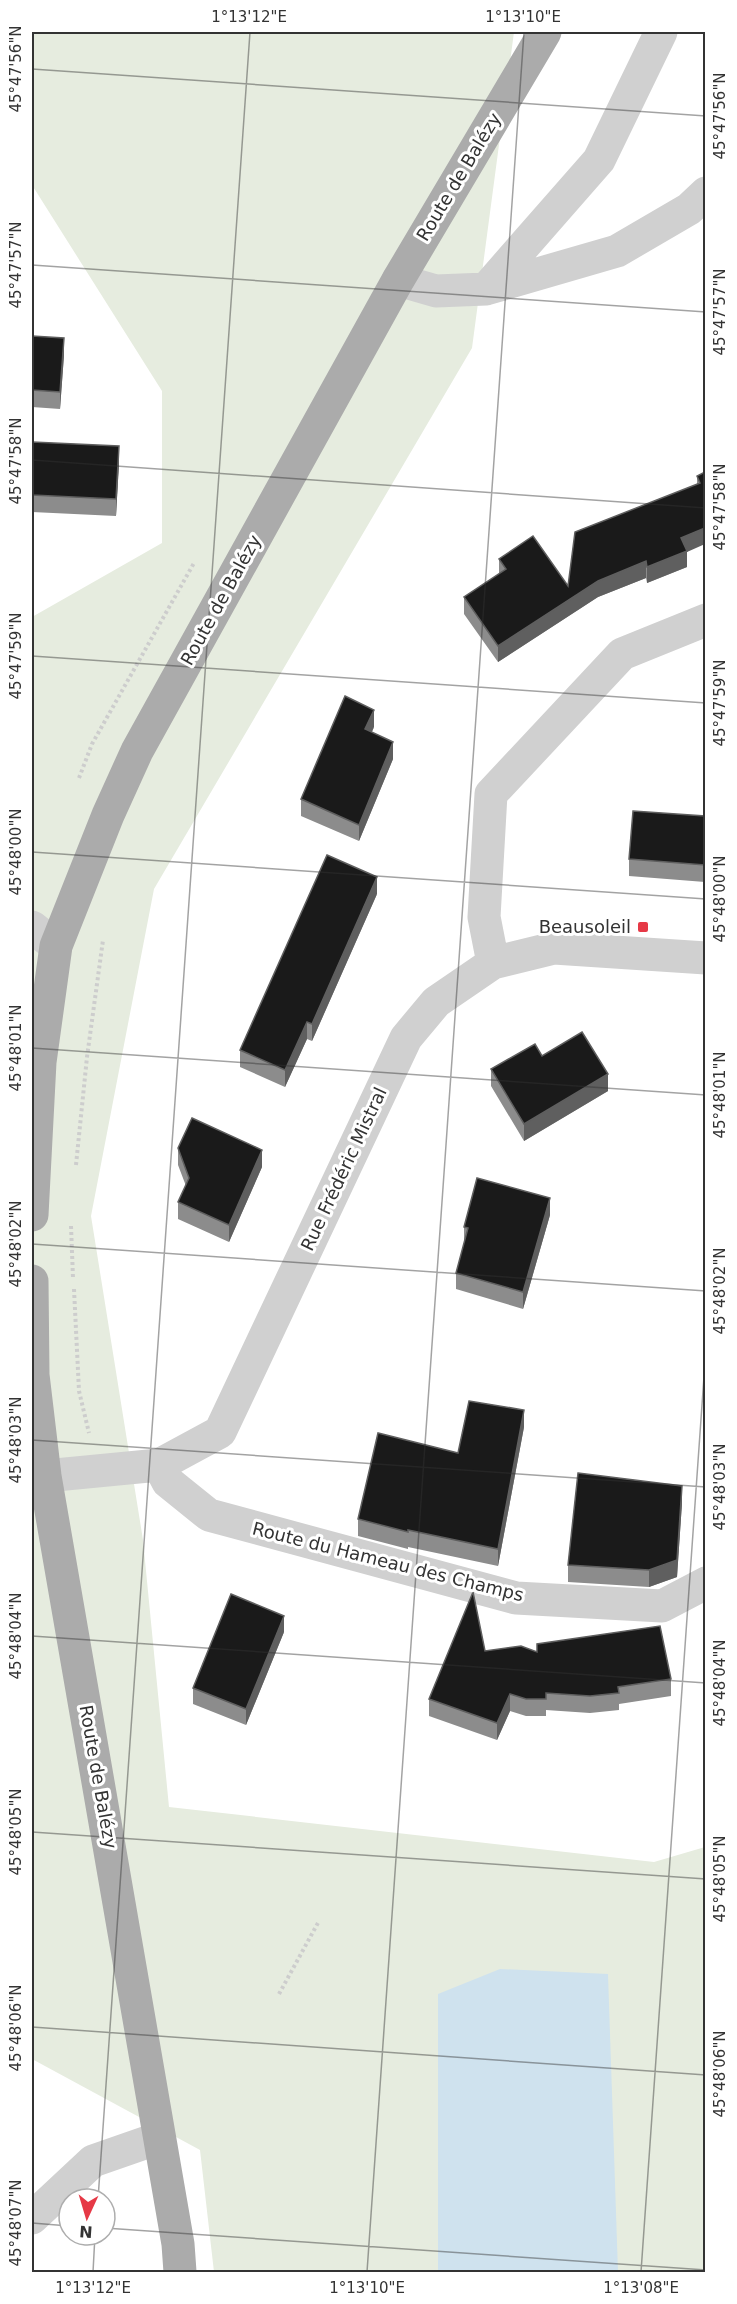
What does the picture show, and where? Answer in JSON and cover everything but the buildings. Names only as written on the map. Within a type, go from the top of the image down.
[{"type":"main road","name":"Route de Balézy","points":[[32,1215],[44,937],[108,814],[137,751],[398,280],[545,32]]},
{"type":"main road","name":"Route de Balézy","points":[[32,1281],[33,1376],[45,1476],[178,2244],[180,2272]]},
{"type":"street","points":[[486,289],[599,160],[661,32]]},
{"type":"street","points":[[398,280],[436,291],[486,289],[617,251],[689,209],[705,193]]},
{"type":"street","points":[[493,963],[484,917],[491,794],[622,654],[705,620]]},
{"type":"street","name":"Rue Frédéric Mistral","points":[[45,1476],[159,1465],[220,1432],[406,1038],[436,1002],[493,963],[554,948],[705,958]]},
{"type":"street","name":"Route du Hameau des Champs","points":[[159,1465],[168,1482],[209,1515],[516,1598],[662,1606],[705,1583]]},
{"type":"street","points":[[32,2218],[93,2161],[159,2138]]},
{"type":"path","points":[[76,1169],[88,1046],[103,937]]},
{"type":"path","points":[[70,1224],[79,1391],[99,1472]]},
{"type":"path","points":[[279,1994],[319,1921]]},
{"type":"shaded area","points":[[32,32],[514,32],[472,348],[154,889],[91,1216],[143,1540],[169,1807],[654,1862],[705,1847],[705,2272],[214,2272],[200,2150],[32,2059],[32,617],[162,543],[162,391],[32,185]]},
{"type":"water","points":[[500,1969],[608,1974],[618,2272],[438,2272],[438,1994]]},
{"type":"place","name":"Beausoleil","points":[[643,927]]}]
